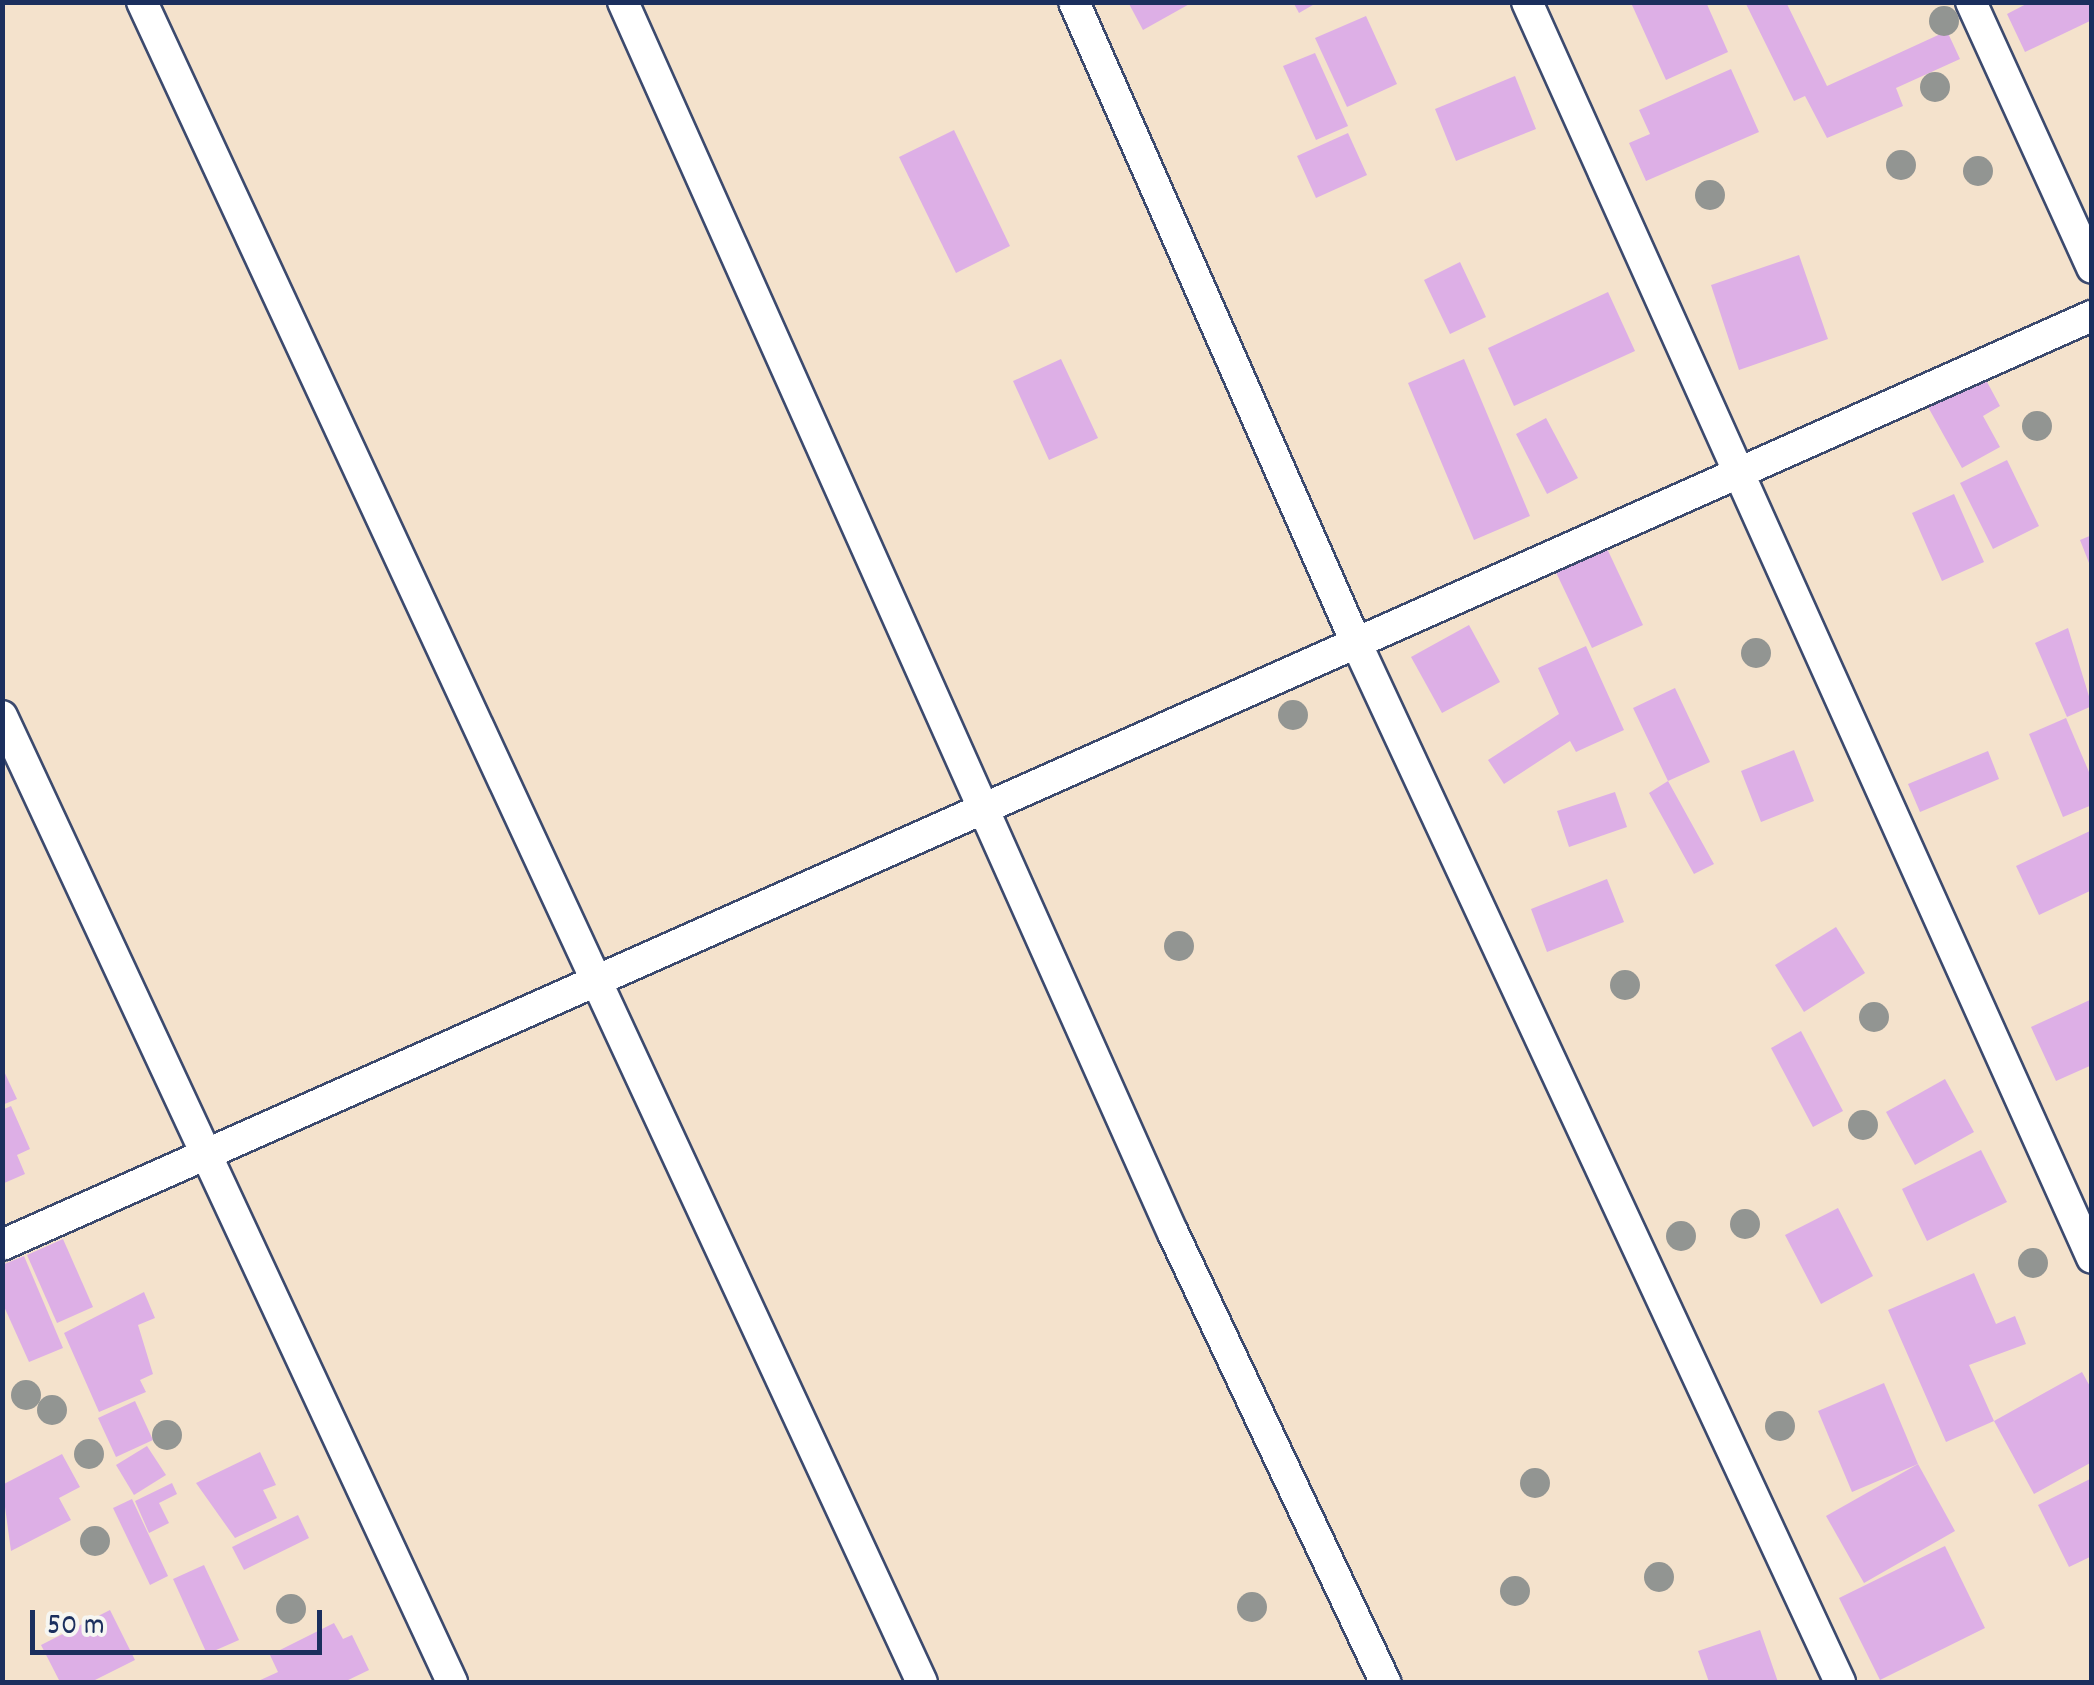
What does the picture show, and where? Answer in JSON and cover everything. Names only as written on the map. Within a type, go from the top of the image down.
[{"type":"street","points":[[142,2],[595,985],[922,1682]]},
{"type":"street","points":[[623,2],[988,808],[1173,1233],[1385,1682]]},
{"type":"street","points":[[1074,2],[1354,638],[1840,1682]]},
{"type":"street","points":[[1527,2],[2092,1258]]},
{"type":"street","points":[[1971,2],[2092,268]]},
{"type":"street","points":[[2,1245],[595,985],[1354,638],[1743,476],[2092,316]]},
{"type":"street","points":[[2,716],[452,1682]]},
{"type":"building","points":[[1128,2],[1193,2],[1143,30]]},
{"type":"building","points":[[1293,2],[1318,2],[1299,13]]},
{"type":"building","points":[[1706,2],[1728,52],[1666,80],[1632,5]]},
{"type":"building","points":[[1745,2],[1786,2],[1827,86],[1947,31],[1960,59],[1896,88],[1903,106],[1827,138],[1805,96],[1794,101]]},
{"type":"building","points":[[2030,2],[2092,2],[2092,20],[2025,52],[2007,14]]},
{"type":"building","points":[[1366,16],[1397,84],[1347,107],[1315,38]]},
{"type":"building","points":[[1315,53],[1348,126],[1316,140],[1283,66]]},
{"type":"building","points":[[1731,69],[1759,132],[1646,181],[1629,143],[1650,134],[1639,110]]},
{"type":"building","points":[[1515,76],[1536,129],[1456,161],[1435,109]]},
{"type":"building","points":[[954,130],[1010,246],[956,273],[899,157]]},
{"type":"building","points":[[1348,133],[1367,175],[1316,198],[1297,156]]},
{"type":"building","points":[[1799,255],[1828,339],[1739,370],[1711,285]]},
{"type":"building","points":[[1460,262],[1486,317],[1450,334],[1424,280]]},
{"type":"building","points":[[1608,292],[1635,351],[1514,406],[1488,348]]},
{"type":"building","points":[[1061,359],[1098,438],[1049,460],[1013,381]]},
{"type":"building","points":[[1464,359],[1530,516],[1474,540],[1408,383]]},
{"type":"building","points":[[1979,367],[2000,406],[1983,416],[2000,447],[1962,468],[1923,398]]},
{"type":"building","points":[[1546,418],[1578,478],[1547,494],[1516,434]]},
{"type":"building","points":[[2007,460],[2039,526],[1993,549],[1960,483]]},
{"type":"building","points":[[1954,494],[1984,562],[1942,581],[1912,513]]},
{"type":"building","points":[[2092,535],[2092,568],[2091,568],[2080,540]]},
{"type":"building","points":[[1603,540],[1643,625],[1592,648],[1552,564]]},
{"type":"building","points":[[1469,625],[1500,682],[1442,713],[1411,657]]},
{"type":"building","points":[[2068,628],[2092,706],[2067,717],[2035,643]]},
{"type":"building","points":[[1586,646],[1624,730],[1576,752],[1570,741],[1504,784],[1488,760],[1559,714],[1538,668]]},
{"type":"building","points":[[1675,688],[1710,762],[1668,781],[1633,708]]},
{"type":"building","points":[[2066,718],[2092,779],[2092,805],[2063,817],[2029,734]]},
{"type":"building","points":[[1794,750],[1814,801],[1761,822],[1741,771]]},
{"type":"building","points":[[1988,751],[1999,779],[1920,812],[1908,784]]},
{"type":"building","points":[[1668,781],[1714,864],[1694,874],[1649,793]]},
{"type":"building","points":[[1615,792],[1627,827],[1569,847],[1557,811]]},
{"type":"building","points":[[2092,830],[2092,890],[2039,915],[2016,866]]},
{"type":"building","points":[[1607,879],[1624,922],[1547,952],[1531,909]]},
{"type":"building","points":[[1836,927],[1865,973],[1804,1012],[1775,965]]},
{"type":"building","points":[[2092,999],[2092,1065],[2056,1081],[2031,1027]]},
{"type":"building","points":[[1801,1031],[1843,1111],[1813,1127],[1771,1048]]},
{"type":"building","points":[[2,1067],[17,1099],[2,1105]]},
{"type":"building","points":[[1945,1079],[1974,1132],[1915,1165],[1886,1112]]},
{"type":"building","points":[[11,1106],[30,1149],[17,1155],[25,1174],[2,1184],[2,1110]]},
{"type":"building","points":[[1981,1150],[2007,1202],[1927,1241],[1902,1189]]},
{"type":"building","points":[[1838,1208],[1873,1276],[1821,1304],[1785,1235]]},
{"type":"building","points":[[63,1239],[93,1307],[57,1323],[27,1255]]},
{"type":"building","points":[[24,1256],[63,1348],[29,1362],[2,1302],[2,1265]]},
{"type":"building","points":[[1974,1273],[1996,1324],[2015,1316],[2026,1344],[1969,1365],[1994,1421],[1946,1442],[1888,1310]]},
{"type":"building","points":[[144,1292],[155,1318],[138,1325],[153,1374],[140,1380],[146,1392],[99,1412],[64,1333]]},
{"type":"building","points":[[2082,1372],[2092,1390],[2092,1462],[2034,1494],[1994,1421]]},
{"type":"building","points":[[1884,1383],[1918,1464],[1852,1492],[1818,1411]]},
{"type":"building","points":[[135,1401],[153,1440],[116,1457],[98,1418]]},
{"type":"building","points":[[147,1446],[166,1475],[134,1495],[116,1465]]},
{"type":"building","points":[[260,1452],[276,1485],[263,1490],[277,1518],[235,1538],[196,1483]]},
{"type":"building","points":[[62,1454],[80,1487],[59,1498],[71,1520],[11,1551],[2,1485]]},
{"type":"building","points":[[1918,1464],[1955,1531],[1864,1583],[1826,1516]]},
{"type":"building","points":[[2092,1478],[2092,1556],[2069,1567],[2038,1505]]},
{"type":"building","points":[[172,1483],[177,1494],[159,1503],[169,1523],[149,1533],[135,1501]]},
{"type":"building","points":[[132,1499],[168,1576],[150,1585],[113,1508]]},
{"type":"building","points":[[298,1515],[309,1538],[244,1570],[232,1547]]},
{"type":"building","points":[[1945,1546],[1985,1628],[1880,1680],[1839,1598]]},
{"type":"building","points":[[204,1565],[239,1640],[207,1654],[173,1579]]},
{"type":"building","points":[[110,1610],[135,1660],[91,1682],[60,1682],[41,1645]]},
{"type":"building","points":[[334,1623],[343,1639],[352,1635],[369,1670],[344,1682],[256,1682],[278,1672],[270,1655]]},
{"type":"building","points":[[1760,1630],[1778,1682],[1709,1682],[1698,1651]]}]
